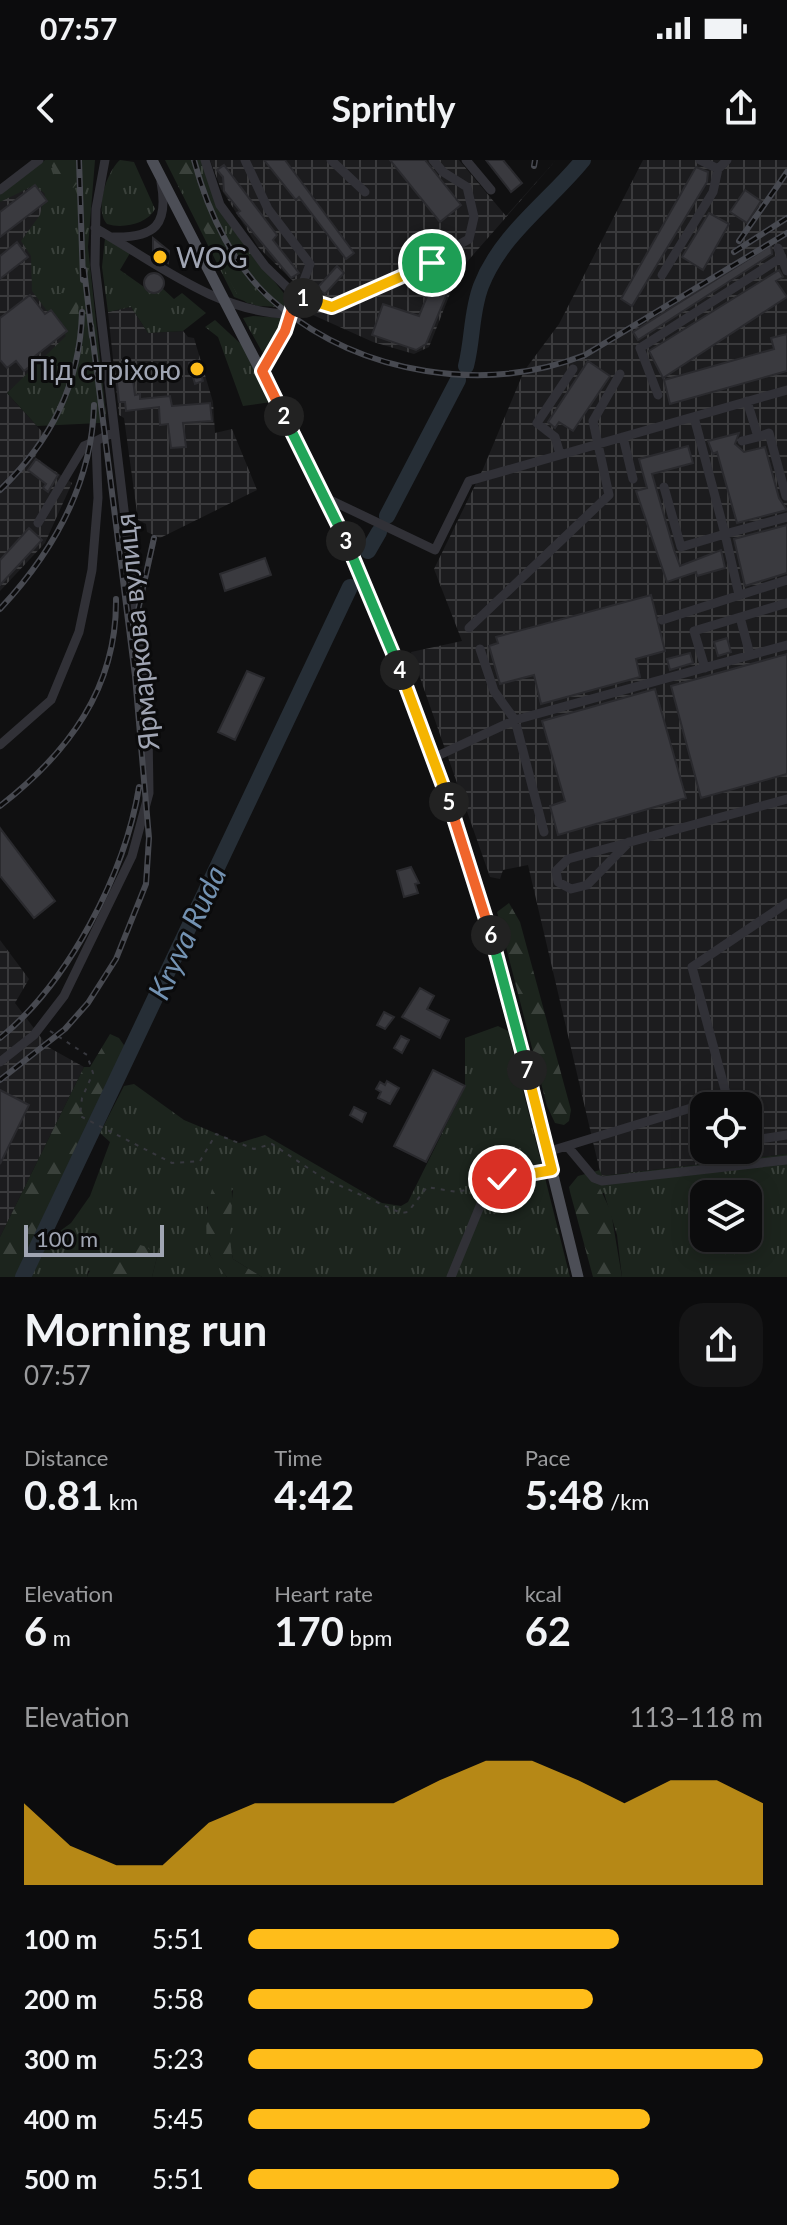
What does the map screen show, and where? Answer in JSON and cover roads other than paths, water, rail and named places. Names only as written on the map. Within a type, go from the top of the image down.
[{"type":"main road","points":[[152,160],[326,498],[383,626],[477,886],[578,1277]]},
{"type":"street","points":[[0,190],[39,160]]},
{"type":"street","name":"Ярмаркова вулиця","points":[[0,1062],[43,1026],[64,996],[132,856],[149,793],[148,730],[96,280],[95,228],[105,160]]},
{"type":"street","points":[[205,160],[220,205],[265,266],[296,296],[332,307],[432,263]]},
{"type":"street","points":[[245,160],[268,209],[310,264],[277,348],[262,371]]},
{"type":"street","points":[[331,160],[365,192]]},
{"type":"street","points":[[433,160],[443,172],[467,187],[471,202],[474,217],[469,239],[455,247]]},
{"type":"street","points":[[466,160],[491,190]]},
{"type":"street","points":[[700,160],[718,169]]},
{"type":"street","points":[[662,275],[713,192],[718,169],[727,160]]},
{"type":"street","points":[[110,237],[130,238],[150,232],[161,221],[165,203],[160,175]]},
{"type":"street","points":[[95,228],[192,286],[226,302],[262,314],[290,314]]},
{"type":"street","points":[[658,395],[640,348],[780,252],[787,271]]},
{"type":"street","points":[[560,454],[555,437],[537,423],[573,369]]},
{"type":"street","points":[[469,628],[609,495],[593,421],[620,374]]},
{"type":"street","points":[[326,498],[435,550],[469,481],[787,390]]},
{"type":"street","points":[[747,401],[758,437]]},
{"type":"street","points":[[694,417],[739,595]]},
{"type":"street","points":[[38,523],[84,446],[114,432]]},
{"type":"street","points":[[742,441],[769,433],[786,496]]},
{"type":"street","points":[[623,437],[633,479]]},
{"type":"street","points":[[0,745],[51,700],[79,632],[92,570],[98,498],[96,441]]},
{"type":"street","points":[[664,487],[681,547],[787,517]]},
{"type":"street","points":[[662,620],[787,580]]},
{"type":"street","points":[[705,668],[694,631],[787,603]]},
{"type":"street","points":[[740,617],[750,655]]},
{"type":"street","points":[[433,758],[515,720],[787,645]]},
{"type":"street","points":[[480,649],[494,691],[515,720],[544,832]]},
{"type":"street","points":[[629,842],[587,885],[571,889],[558,882],[556,871],[568,859],[629,842],[787,799]]},
{"type":"street","points":[[547,1152],[727,1097],[692,967],[787,903]]},
{"type":"street","points":[[762,1139],[787,1135]]},
{"type":"street","points":[[568,1147],[594,1178],[602,1181],[787,1160]]},
{"type":"street","points":[[451,1277],[489,1184],[552,1170]]},
{"type":"waterway","name":"Kryva Ruda","points":[[466,366],[478,296],[490,267],[513,234],[583,160]]},
{"type":"waterway","name":"Kryva Ruda","points":[[387,516],[458,380]]},
{"type":"waterway","points":[[368,551],[379,532]]},
{"type":"waterway","name":"Kryva Ruda","points":[[23,1277],[350,587]]},
{"type":"railway","points":[[79,160],[83,280]]},
{"type":"railway","points":[[194,160],[225,240],[263,292],[312,330],[348,348],[386,362],[426,371],[466,375],[507,374],[547,367],[585,355],[787,233]]},
{"type":"railway","points":[[534,166],[535,160]]},
{"type":"railway","points":[[739,241],[787,172]]},
{"type":"railway","points":[[734,252],[787,218]]},
{"type":"railway","points":[[84,269],[92,337]]},
{"type":"railway","points":[[0,490],[34,452],[59,410],[76,363],[82,312]]},
{"type":"railway","points":[[0,1080],[65,1029],[88,1003],[116,959],[146,884],[149,838],[135,676],[91,325]]},
{"type":"railway","points":[[0,609],[37,564],[66,515],[86,462],[94,405]]},
{"type":"railway","points":[[134,628],[154,538]]},
{"type":"railway","points":[[0,806],[47,764],[84,716],[98,690],[108,661],[116,599]]},
{"type":"railway","points":[[0,1038],[48,988],[90,924],[121,855],[139,787]]},
{"type":"place","name":"WOG","points":[[160,257]]},
{"type":"place","name":"Під стріхою","points":[[197,369]]}]
